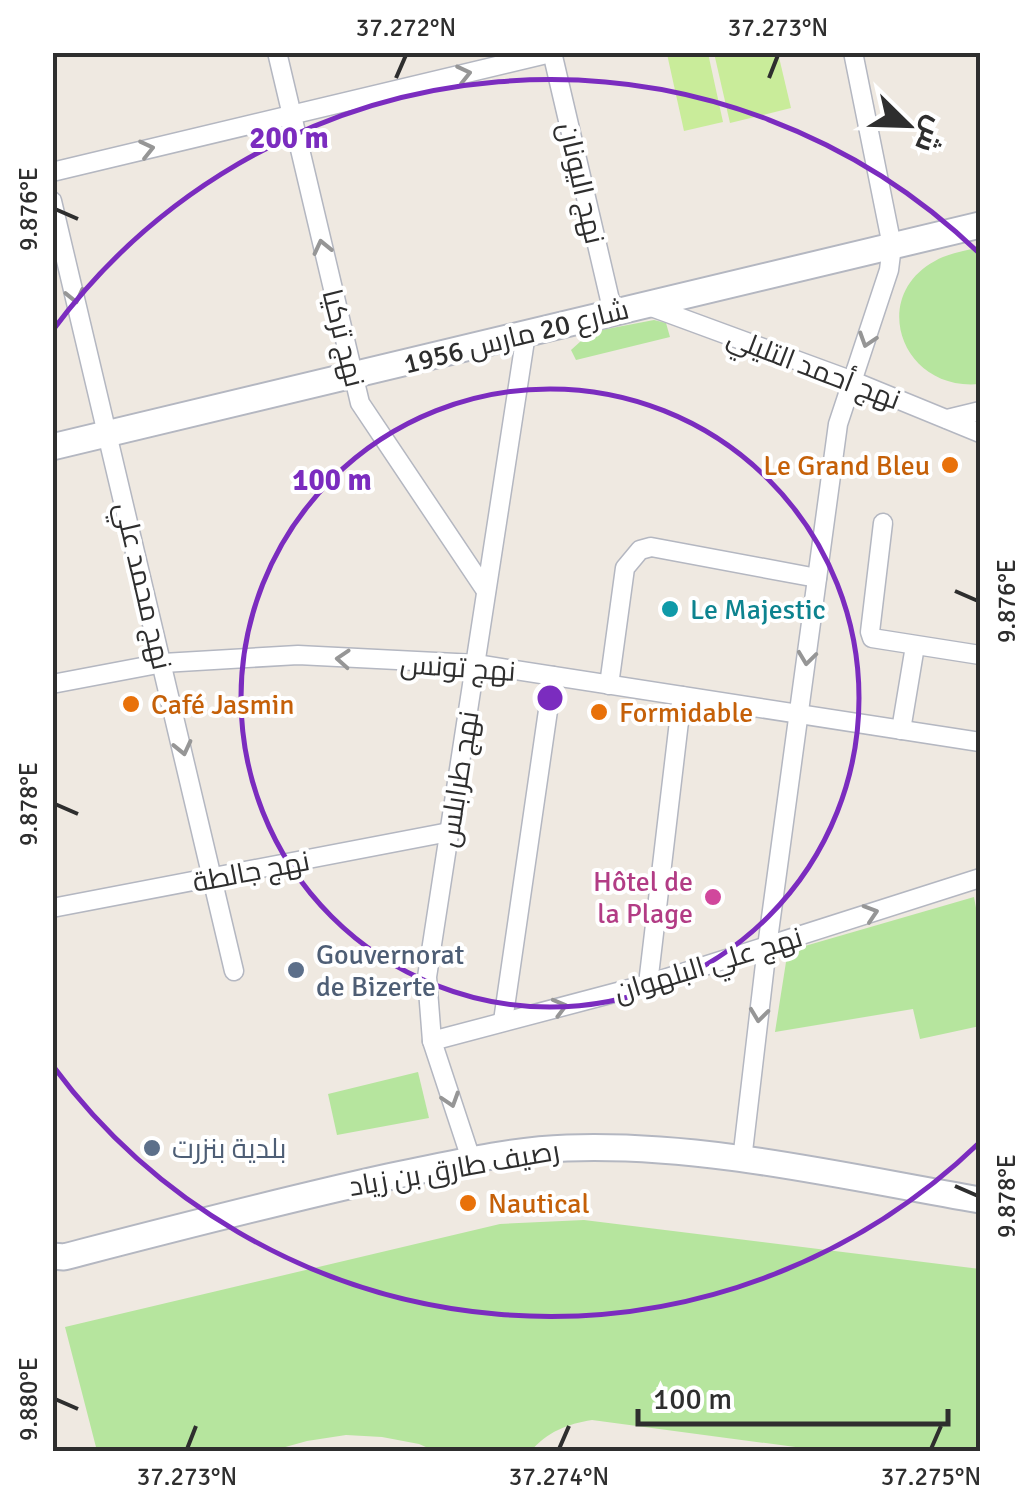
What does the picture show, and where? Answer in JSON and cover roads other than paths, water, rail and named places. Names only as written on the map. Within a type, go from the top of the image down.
[{"type":"street","name":"نهج تركيا","points":[[277,52],[360,403],[486,591]]},
{"type":"street","points":[[742,1160],[838,424],[889,270],[892,246],[852,52]]},
{"type":"street","points":[[52,172],[553,53]]},
{"type":"street","name":"نهج اليونان","points":[[553,53],[613,313]]},
{"type":"street","name":"نهج محمد علي","points":[[52,201],[234,971]]},
{"type":"street","name":"شارع 20 مارس 1956","points":[[52,447],[980,225]]},
{"type":"street","name":"نهج أحمد التليلي","points":[[646,305],[853,381],[980,433]]},
{"type":"street","name":"نهج طرابلس","points":[[471,1160],[432,1041],[427,977],[526,334]]},
{"type":"street","points":[[947,419],[980,411]]},
{"type":"street","points":[[883,523],[870,632],[878,642],[980,655]]},
{"type":"street","points":[[610,685],[624,568],[640,550],[651,547],[818,578]]},
{"type":"street","points":[[901,730],[915,646]]},
{"type":"street","name":"نهج تونس","points":[[52,684],[162,663],[298,655],[476,664],[980,742]]},
{"type":"street","points":[[503,1022],[553,676]]},
{"type":"street","points":[[648,984],[682,696]]},
{"type":"street","name":"نهج جالطة","points":[[52,908],[449,832]]},
{"type":"street","name":"نهج علي البلهوان","points":[[432,1041],[648,984],[980,878]]},
{"type":"street","name":"رصيف طارق بن زياد","points":[[53,1258],[300,1196],[471,1160],[562,1148],[605,1147],[742,1160],[980,1200]]},
{"type":"place","name":"Le Grand Bleu","points":[[950,465]]},
{"type":"place","name":"Le Majestic","points":[[670,609]]},
{"type":"place","name":"Café Jasmin","points":[[131,704]]},
{"type":"place","name":"Formidable","points":[[599,712]]},
{"type":"place","name":"Hôtel de la Plage","points":[[713,897]]},
{"type":"place","name":"Gouvernorat de Bizerte","points":[[296,970]]},
{"type":"place","name":"بلدية بنزرت","points":[[152,1148]]},
{"type":"place","name":"Nautical","points":[[468,1203]]}]
